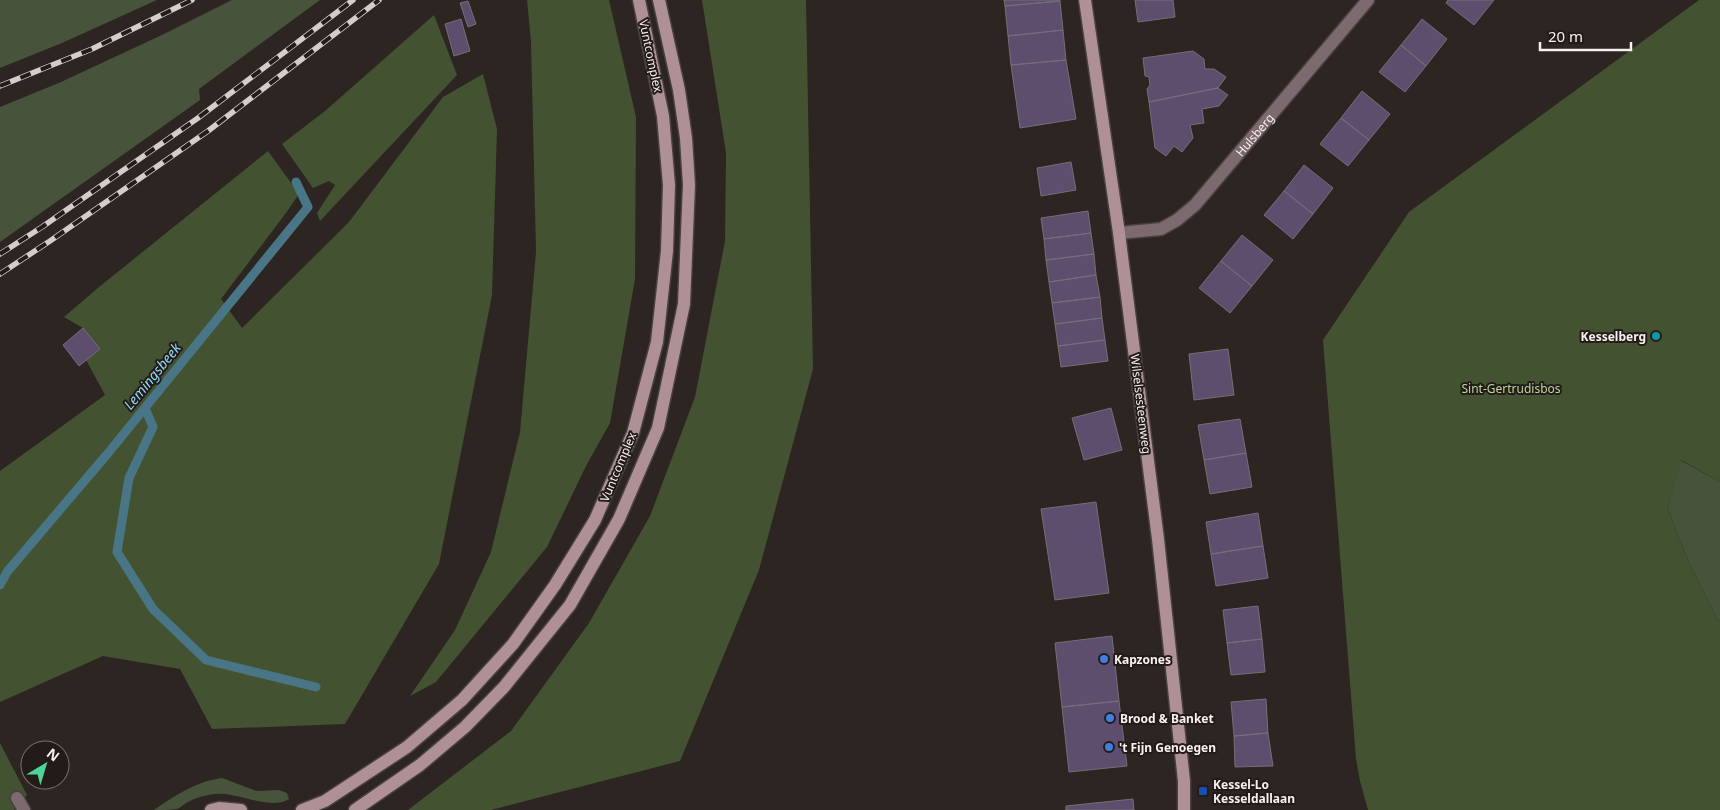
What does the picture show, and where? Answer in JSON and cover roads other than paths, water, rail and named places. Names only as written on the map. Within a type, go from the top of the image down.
[{"type":"street","name":"Vuntcomplex","points":[[302,810],[325,801],[407,746],[462,700],[513,644],[556,585],[595,520],[633,433],[657,342],[667,251],[669,185],[663,116],[639,0]]},
{"type":"street","name":"Vuntcomplex","points":[[355,810],[420,765],[465,727],[504,687],[570,605],[619,519],[658,428],[684,304],[689,185],[686,138],[679,90],[659,0]]},
{"type":"street","name":"Wilselsesteenweg","points":[[1085,0],[1119,233],[1158,539],[1184,781],[1184,810]]},
{"type":"street","name":"Hulsberg","points":[[1119,233],[1161,229],[1177,220],[1195,205],[1368,0]]},
{"type":"street","points":[[17,798],[24,810]]},
{"type":"street","points":[[211,810],[219,808],[241,810]]},
{"type":"waterway","name":"Lemingsbeek","points":[[0,585],[7,572],[109,452],[308,207],[296,182]]},
{"type":"waterway","points":[[145,408],[153,427],[129,478],[117,552],[153,609],[206,660],[316,687]]},
{"type":"railway","points":[[0,86],[92,49],[192,0]]},
{"type":"railway","points":[[0,254],[42,227],[198,118],[353,0]]},
{"type":"railway","points":[[0,274],[208,131],[379,0]]},
{"type":"place","name":"Kesselberg","points":[[1656,336]]},
{"type":"place","name":"Kapzones","points":[[1104,659]]},
{"type":"place","name":"Brood & Banket","points":[[1110,718]]},
{"type":"place","name":"'t Fijn Genoegen","points":[[1109,747]]},
{"type":"place","name":"Kessel-Lo Kesseldallaan","points":[[1203,791]]},
{"type":"park label","name":"Sint-Gertrudisbos","points":[[1511,388]]}]
